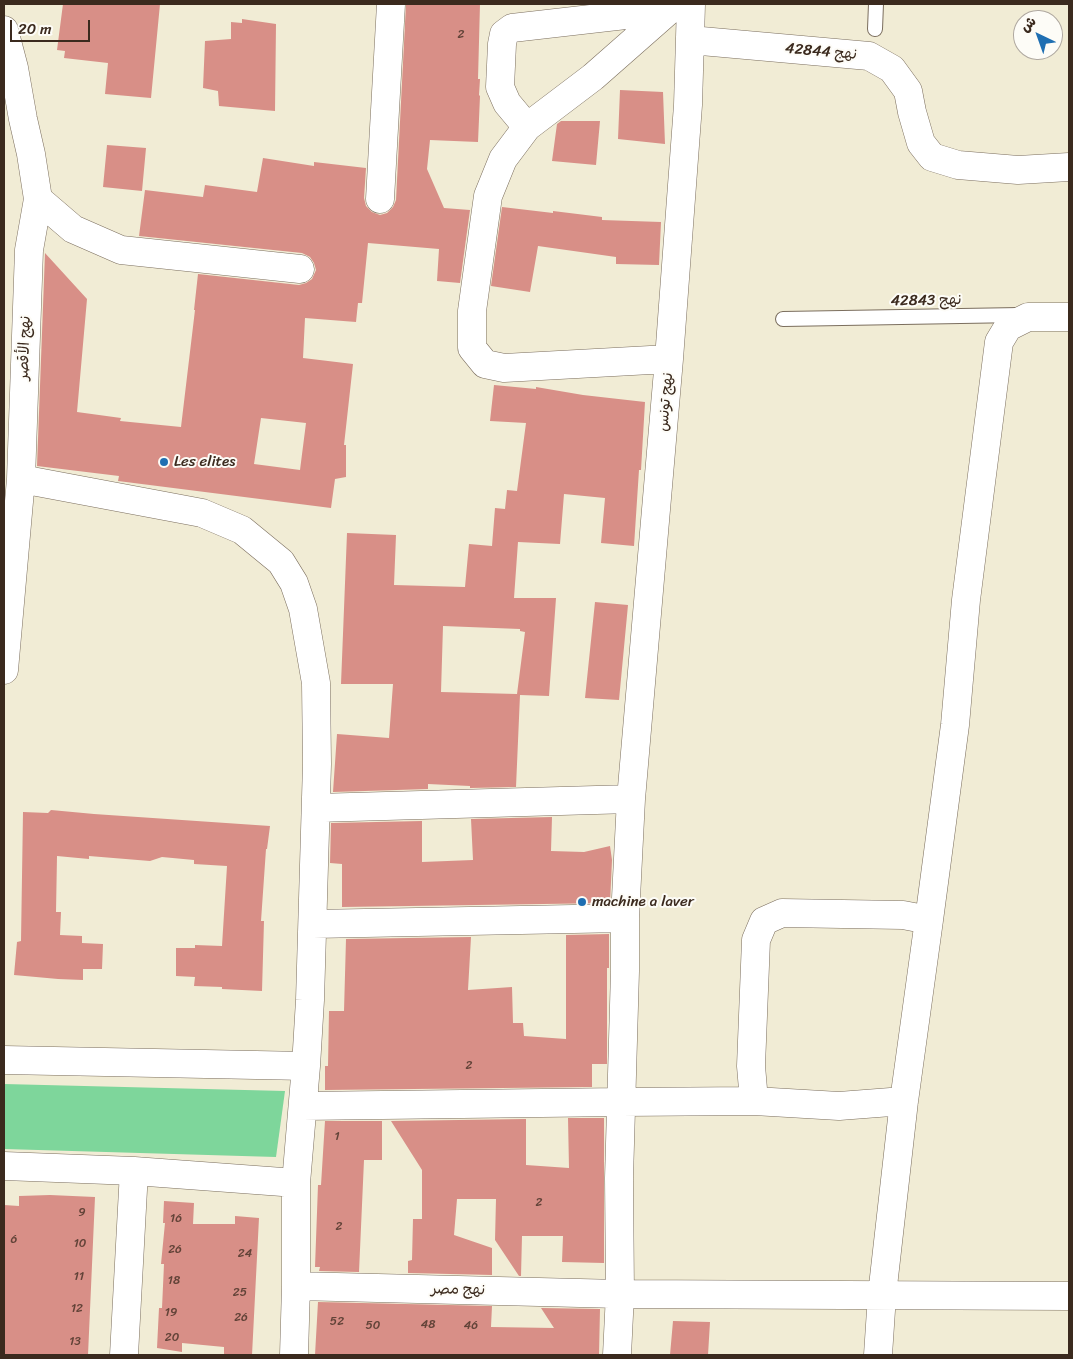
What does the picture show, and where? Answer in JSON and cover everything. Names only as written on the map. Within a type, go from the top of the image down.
[{"type":"street","points":[[380,199],[391,4]]},
{"type":"street","points":[[527,128],[507,103],[500,87],[504,34],[512,28],[679,6]]},
{"type":"street","points":[[669,359],[504,368],[485,364],[472,348],[472,311],[488,196],[503,159],[527,128],[593,77],[679,6]]},
{"type":"street","name":"نهج تونس","points":[[617,1355],[620,1294],[619,1178],[625,918],[631,799],[669,359],[687,115],[690,40],[679,6]]},
{"type":"street","name":"نهج الأقصر","points":[[4,30],[14,68],[13,121],[31,154],[38,199],[29,250],[20,479],[4,670]]},
{"type":"street","name":"نهج 42844","points":[[690,40],[869,56],[892,69],[908,91],[921,143],[932,157],[958,165],[1018,170],[1069,167]]},
{"type":"street","points":[[38,199],[73,229],[121,250],[300,269]]},
{"type":"street","points":[[878,1355],[882,1295],[904,1101],[955,725],[966,600],[999,342],[1008,327],[1028,317],[1069,316]]},
{"type":"street","points":[[20,479],[202,513],[242,530],[281,562],[294,583],[302,609],[316,683],[316,808],[313,924],[306,1066],[296,1183],[294,1355]]},
{"type":"street","points":[[316,808],[631,799]]},
{"type":"street","points":[[754,1101],[750,1066],[756,940],[764,921],[782,913],[903,915],[929,920]]},
{"type":"street","points":[[313,924],[625,918]]},
{"type":"street","points":[[4,1060],[306,1066]]},
{"type":"street","points":[[303,1106],[754,1101],[839,1106],[904,1101]]},
{"type":"street","points":[[4,1166],[134,1171],[296,1183]]},
{"type":"street","points":[[124,1355],[134,1171]]},
{"type":"street","name":"نهج مصر","points":[[296,1286],[620,1294],[1069,1296]]},
{"type":"lane","points":[[875,29],[876,4]]},
{"type":"lane","name":"نهج 42843","points":[[783,319],[1069,316]]},
{"type":"green space","points":[[4,1084],[285,1091],[276,1157],[4,1149]]},
{"type":"building","points":[[63,4],[160,4],[151,98],[105,94],[108,63],[64,58],[65,51],[57,50]]},
{"type":"building","points":[[406,4],[480,4],[478,142],[430,140],[427,169],[444,208],[470,210],[460,283],[437,281],[439,249],[368,243],[362,303],[358,303],[356,322],[305,318],[303,358],[353,364],[344,445],[346,445],[346,477],[335,479],[331,508],[118,481],[119,476],[37,466],[45,253],[87,299],[77,412],[121,418],[120,421],[181,427],[198,274],[299,285],[312,279],[316,270],[310,257],[302,253],[139,236],[145,190],[203,197],[205,185],[257,192],[263,158],[314,166],[314,162],[366,168],[364,198],[366,206],[372,212],[380,215],[387,213],[393,207],[396,200]],"holes":[[[261,418],[306,423],[300,470],[254,464]]]},
{"type":"building","points":[[242,19],[276,24],[275,111],[219,106],[218,91],[203,88],[205,41],[231,39],[231,22],[242,23]]},
{"type":"building","points":[[620,90],[663,92],[665,144],[618,139]]},
{"type":"building","points":[[561,121],[600,121],[596,165],[552,161],[557,124]]},
{"type":"building","points":[[107,145],[146,148],[142,191],[103,187]]},
{"type":"building","points":[[502,207],[602,217],[602,220],[661,222],[659,265],[616,264],[616,257],[538,246],[530,292],[491,286]]},
{"type":"building","points":[[494,385],[536,389],[536,387],[583,395],[645,402],[634,546],[601,543],[605,498],[564,494],[560,544],[518,542],[514,598],[556,598],[549,696],[520,695],[516,787],[470,788],[470,786],[428,784],[428,789],[333,792],[337,734],[389,738],[393,684],[341,684],[347,533],[396,535],[394,585],[465,587],[469,544],[492,546],[495,508],[505,509],[507,490],[517,491],[526,423],[490,421]],"holes":[[[443,626],[520,629],[520,631],[525,632],[517,694],[441,692]]]},
{"type":"building","points":[[595,602],[628,605],[619,700],[585,698]]},
{"type":"building","points":[[51,810],[270,826],[266,849],[261,921],[264,921],[262,991],[194,986],[195,977],[176,976],[176,948],[195,948],[195,945],[222,946],[227,866],[194,864],[194,860],[162,857],[150,861],[89,856],[89,859],[57,856],[56,912],[61,912],[60,935],[82,936],[82,943],[103,944],[102,969],[83,969],[83,980],[14,975],[17,942],[21,941],[23,812],[48,813]]},
{"type":"building","points":[[552,817],[551,851],[584,852],[610,846],[612,860],[610,903],[342,907],[342,864],[330,863],[331,823],[422,821],[422,862],[473,860],[471,819]]},
{"type":"building","points":[[609,934],[607,1064],[592,1064],[592,1087],[325,1090],[325,1066],[328,1066],[329,1011],[344,1011],[346,939],[471,937],[468,990],[512,987],[513,1023],[523,1023],[524,1036],[566,1039],[566,935]]},
{"type":"building","points":[[568,1118],[604,1118],[604,1263],[562,1262],[563,1236],[522,1236],[521,1276],[519,1276],[495,1240],[496,1199],[457,1199],[454,1235],[492,1248],[492,1275],[408,1273],[408,1261],[412,1260],[413,1219],[422,1219],[422,1170],[391,1121],[526,1119],[526,1165],[569,1168]]},
{"type":"building","points":[[325,1121],[382,1121],[382,1160],[364,1160],[359,1272],[319,1271],[320,1267],[315,1267],[318,1185],[321,1185]]},
{"type":"building","points":[[19,1196],[95,1197],[88,1355],[4,1355],[4,1205],[19,1206]]},
{"type":"building","points":[[164,1201],[194,1203],[193,1224],[235,1224],[235,1216],[259,1218],[252,1355],[224,1355],[224,1347],[182,1343],[182,1352],[157,1348],[159,1308],[162,1308],[164,1264],[161,1264],[165,1223],[163,1223]]},
{"type":"building","points":[[318,1302],[492,1306],[491,1327],[554,1328],[541,1308],[600,1309],[599,1355],[315,1355]]},
{"type":"building","points":[[673,1321],[710,1322],[708,1355],[670,1355]]},
{"type":"place","name":"Les elites","points":[[164,462]]},
{"type":"place","name":"machine a laver","points":[[582,902]]}]
